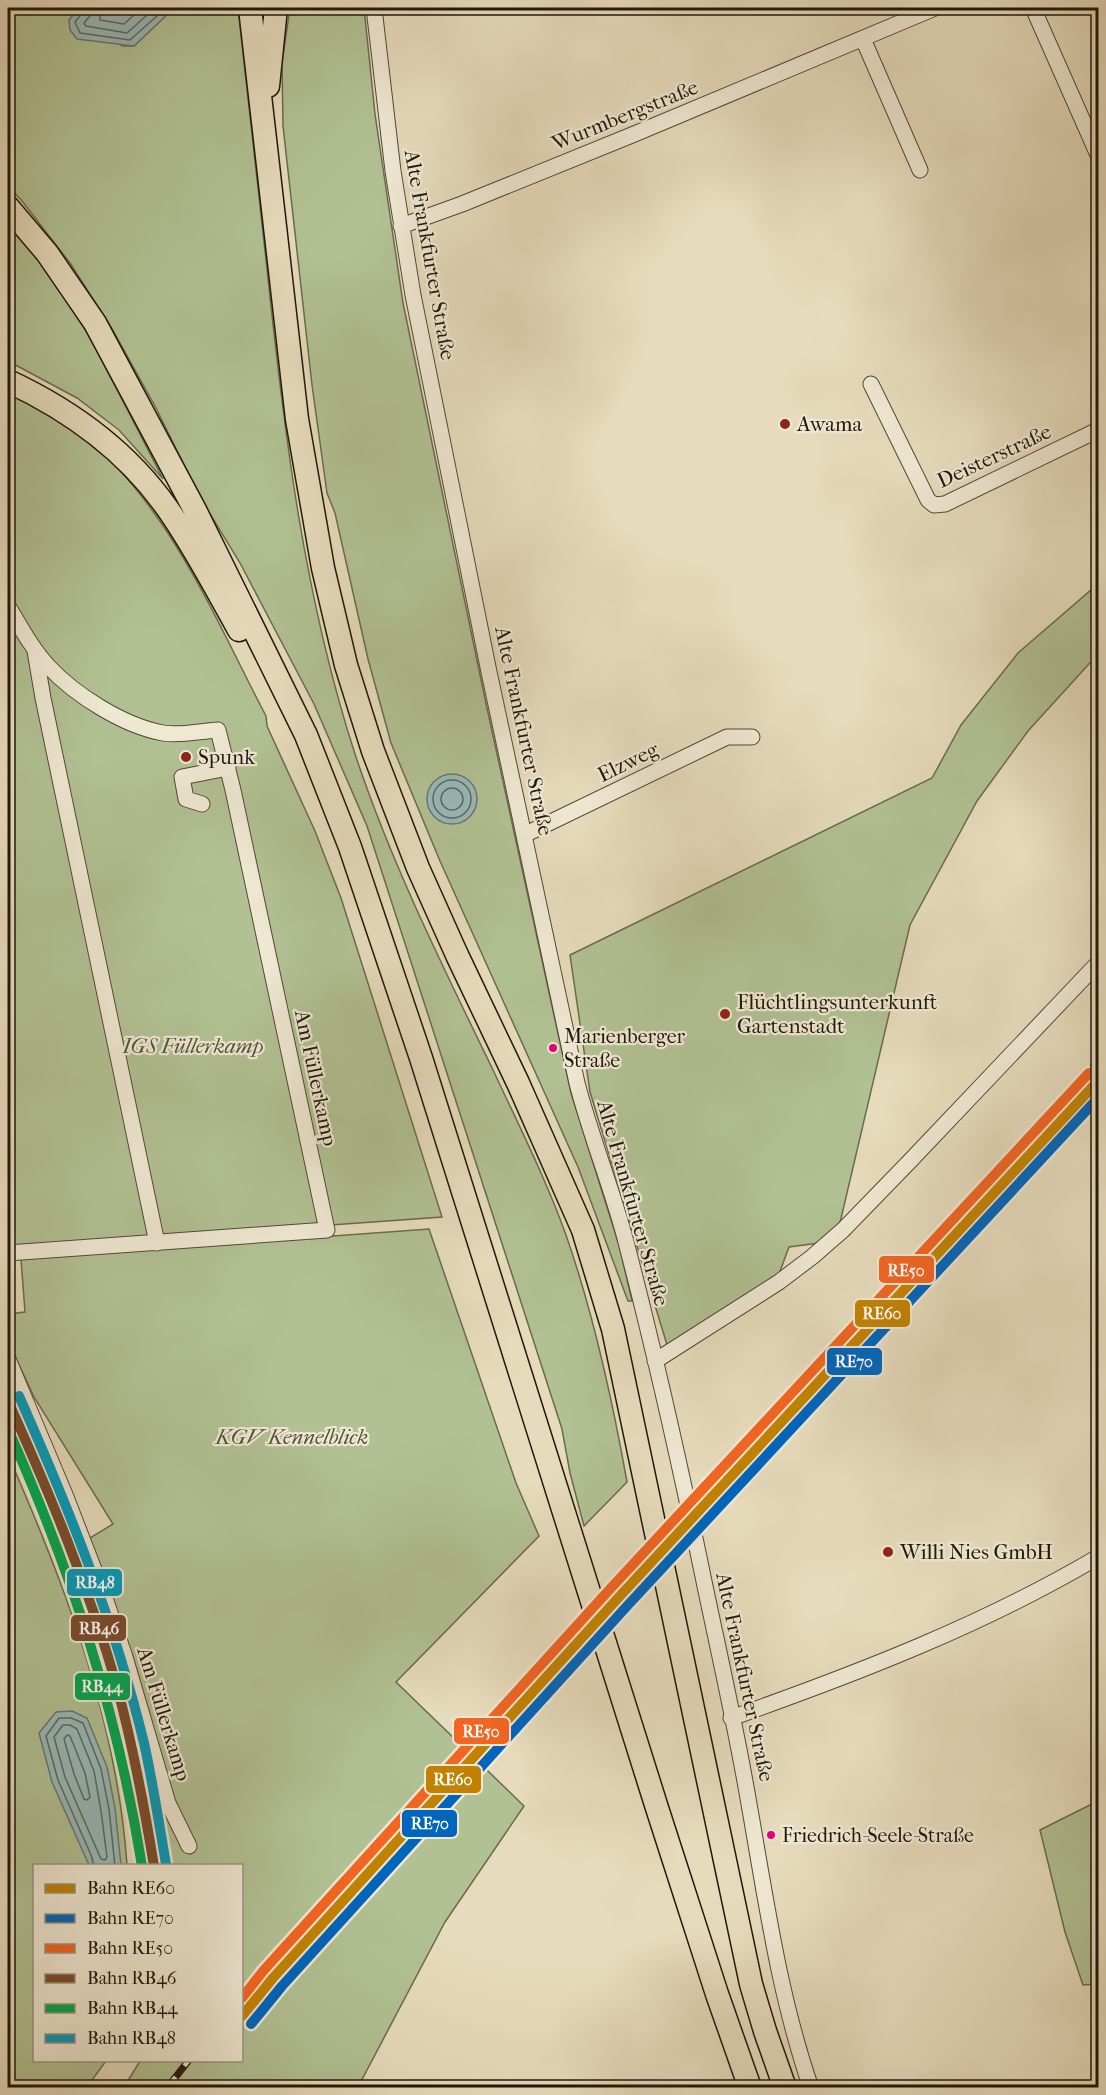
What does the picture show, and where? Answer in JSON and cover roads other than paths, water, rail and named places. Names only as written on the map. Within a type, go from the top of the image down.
[{"type":"highway","points":[[250,8],[297,419],[323,568],[346,664],[373,751],[418,868],[518,1083],[583,1230],[614,1329],[751,1984],[785,2088]]},
{"type":"highway","points":[[266,159],[266,111],[276,8]]},
{"type":"highway","points":[[8,207],[47,253],[95,323],[196,512],[306,735],[361,877],[425,1069],[664,1830],[717,1994],[750,2086]]},
{"type":"highway","points":[[8,381],[38,395],[74,417],[137,471],[166,506],[198,556],[261,667],[336,811]]},
{"type":"street","name":"Alte Frankfurter Straße","points":[[374,8],[401,226],[428,374],[524,835],[577,1083],[625,1239],[655,1361],[706,1589],[749,1800],[778,1969],[811,2088]]},
{"type":"street","name":"Wurmbergstraße","points":[[401,226],[462,204],[632,135],[935,8]]},
{"type":"street","points":[[1033,8],[1098,155]]},
{"type":"street","points":[[863,39],[920,170]]},
{"type":"street","name":"Deisterstraße","points":[[871,384],[928,500],[934,506],[945,504],[1098,430]]},
{"type":"street","name":"Am Füllerkamp","points":[[8,606],[48,666],[65,682],[101,707],[123,719],[163,733],[218,730],[327,1230],[8,1253]]},
{"type":"street","name":"Am Füllerkamp","points":[[34,648],[157,1243]]},
{"type":"street","name":"Elzweg","points":[[524,835],[727,737],[752,737]]},
{"type":"street","points":[[202,804],[186,799],[182,777],[228,768]]},
{"type":"street","points":[[655,1361],[779,1281],[820,1250],[910,1161],[1098,963]]},
{"type":"street","name":"Am Füllerkamp","points":[[8,1359],[62,1487],[105,1598],[168,1803],[189,1846]]},
{"type":"street","points":[[731,1718],[820,1687],[932,1641],[1012,1604],[1098,1557]]},
{"type":"water","points":[[79,8],[174,8],[134,46],[77,39],[70,30],[69,20]]},
{"type":"water","points":[[447,774],[457,774],[470,781],[477,794],[477,804],[470,817],[457,824],[447,824],[438,820],[431,813],[427,804],[427,794],[431,785],[438,778]]},
{"type":"water","points":[[72,1711],[87,1718],[107,1767],[115,1808],[121,1864],[89,1864],[52,1782],[39,1733],[56,1712]]},
{"type":"railway","points":[[243,1997],[316,1911],[557,1646],[1098,1062]]},
{"type":"railway","points":[[167,2088],[187,2062]]},
{"type":"rail line","name":"RE50","points":[[243,1997],[264,1970],[610,1589],[1089,1073]]},
{"type":"rail line","name":"RE60","points":[[243,2015],[273,1978],[619,1597],[1098,1081]]},
{"type":"rail line","name":"RE70","points":[[251,2024],[282,1986],[628,1605],[1098,1098]]},
{"type":"rail line","name":"RB48","points":[[19,1396],[73,1524],[119,1654],[144,1743],[166,1864]]},
{"type":"rail line","name":"RB46","points":[[8,1401],[68,1542],[106,1650],[133,1753],[154,1864]]},
{"type":"rail line","name":"RB44","points":[[8,1429],[52,1536],[90,1643],[120,1752],[142,1864]]},
{"type":"place","name":"Awama","points":[[785,424]]},
{"type":"place","name":"Spunk","points":[[186,757]]},
{"type":"place","name":"Flüchtlingsunterkunft Gartenstadt","points":[[725,1014]]},
{"type":"place","name":"Marienberger Straße","points":[[553,1048]]},
{"type":"place","name":"Willi Nies GmbH","points":[[888,1552]]},
{"type":"place","name":"Friedrich-Seele-Straße","points":[[771,1835]]},
{"type":"park label","name":"IGS Füllerkamp","points":[[193,1046]]},
{"type":"park label","name":"KGV Kennelblick","points":[[292,1437]]}]
